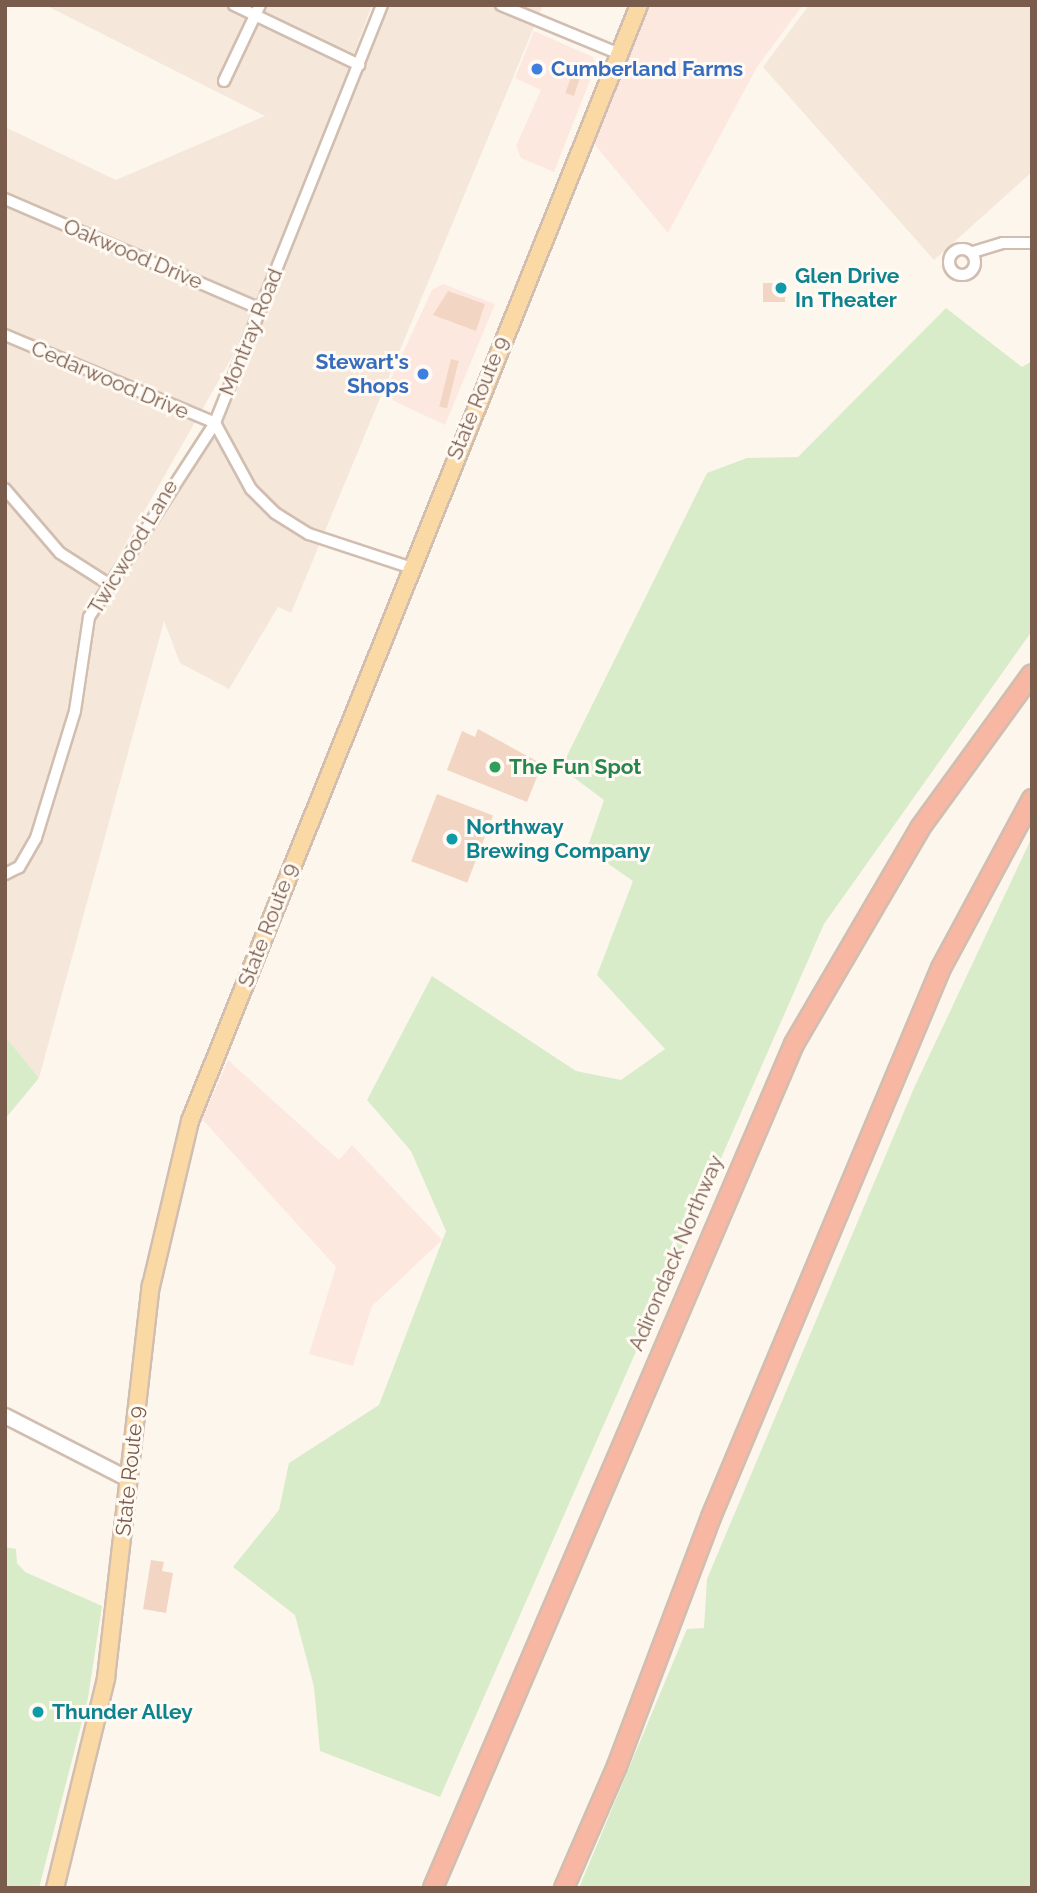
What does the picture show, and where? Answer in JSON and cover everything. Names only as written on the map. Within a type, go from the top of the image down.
[{"type":"highway","name":"Adirondack Northway","points":[[433,1888],[794,1044],[920,828],[1032,674]]},
{"type":"highway","points":[[564,1888],[919,1018],[1032,799]]},
{"type":"main road","name":"State Route 9","points":[[55,1888],[106,1678],[154,1272],[190,1121],[615,52],[639,5]]},
{"type":"street","points":[[234,5],[258,10],[359,65]]},
{"type":"street","name":"Montray Road","points":[[382,5],[215,423],[251,489],[275,513],[309,534],[409,567]]},
{"type":"street","points":[[501,5],[615,52]]},
{"type":"street","points":[[224,81],[258,10]]},
{"type":"street","name":"Oakwood Drive","points":[[5,199],[260,309]]},
{"type":"street","points":[[973,252],[1003,243],[1032,243]]},
{"type":"street","name":"Cedarwood Drive","points":[[5,335],[215,423]]},
{"type":"street","name":"Twicwood Lane","points":[[5,874],[19,867],[36,838],[75,711],[89,617],[215,423]]},
{"type":"street","points":[[5,489],[60,552],[110,585]]},
{"type":"street","points":[[5,1416],[128,1479]]},
{"type":"shaded area","points":[[45,5],[372,5],[321,143],[330,147],[389,5],[543,5],[291,613],[278,607],[229,689],[180,663],[164,621],[39,1078],[5,1036],[5,127],[116,180],[265,116]],"holes":[[[275,257],[285,262],[211,439],[125,570],[113,566],[231,359]]]},
{"type":"shaded area","points":[[650,5],[803,5],[757,67],[668,233],[591,140]]},
{"type":"shaded area","points":[[809,5],[1032,5],[1032,172],[934,260],[763,67]]},
{"type":"shaded area","points":[[534,31],[593,57],[596,65],[554,172],[521,158],[516,146],[541,90],[515,78]]},
{"type":"shaded area","points":[[443,284],[495,304],[445,425],[392,400],[389,383],[432,290]]},
{"type":"shaded area","points":[[228,1060],[339,1160],[352,1145],[442,1240],[372,1306],[353,1366],[309,1354],[336,1267],[202,1119]]},
{"type":"green space","points":[[946,308],[1022,367],[1032,361],[1032,631],[824,924],[440,1797],[320,1751],[314,1687],[295,1615],[233,1567],[279,1510],[289,1463],[379,1405],[446,1231],[411,1151],[367,1100],[432,976],[576,1071],[621,1080],[665,1049],[597,975],[633,881],[587,849],[604,800],[561,768],[707,473],[747,458],[798,457]]},
{"type":"green space","points":[[1032,837],[1032,1888],[579,1888],[687,1629],[704,1628],[707,1579],[914,1088]]},
{"type":"green space","points":[[5,1036],[39,1078],[5,1119]]},
{"type":"green space","points":[[5,1547],[16,1549],[17,1563],[25,1572],[102,1606],[88,1698],[39,1888],[5,1888]]},
{"type":"building","name":"Cumberland Farms","points":[[576,61],[585,64],[574,96],[565,93]]},
{"type":"building","points":[[763,283],[785,283],[785,302],[763,302]]},
{"type":"building","points":[[448,291],[485,304],[476,331],[433,315]]},
{"type":"building","points":[[451,359],[459,361],[447,408],[439,407]]},
{"type":"building","name":"The Fun Spot","points":[[478,729],[542,764],[527,802],[447,770],[462,731],[475,737]]},
{"type":"building","name":"Northway Brewing Company","points":[[437,794],[493,816],[467,883],[411,861]]},
{"type":"building","points":[[151,1560],[164,1562],[162,1571],[173,1573],[166,1613],[143,1609]]},
{"type":"place","name":"Cumberland Farms","points":[[537,69]]},
{"type":"place","name":"Glen Drive In Theater","points":[[781,288]]},
{"type":"place","name":"Stewart's Shops","points":[[423,374]]},
{"type":"place","name":"The Fun Spot","points":[[495,767]]},
{"type":"place","name":"Northway Brewing Company","points":[[452,839]]},
{"type":"place","name":"Thunder Alley","points":[[38,1712]]}]
